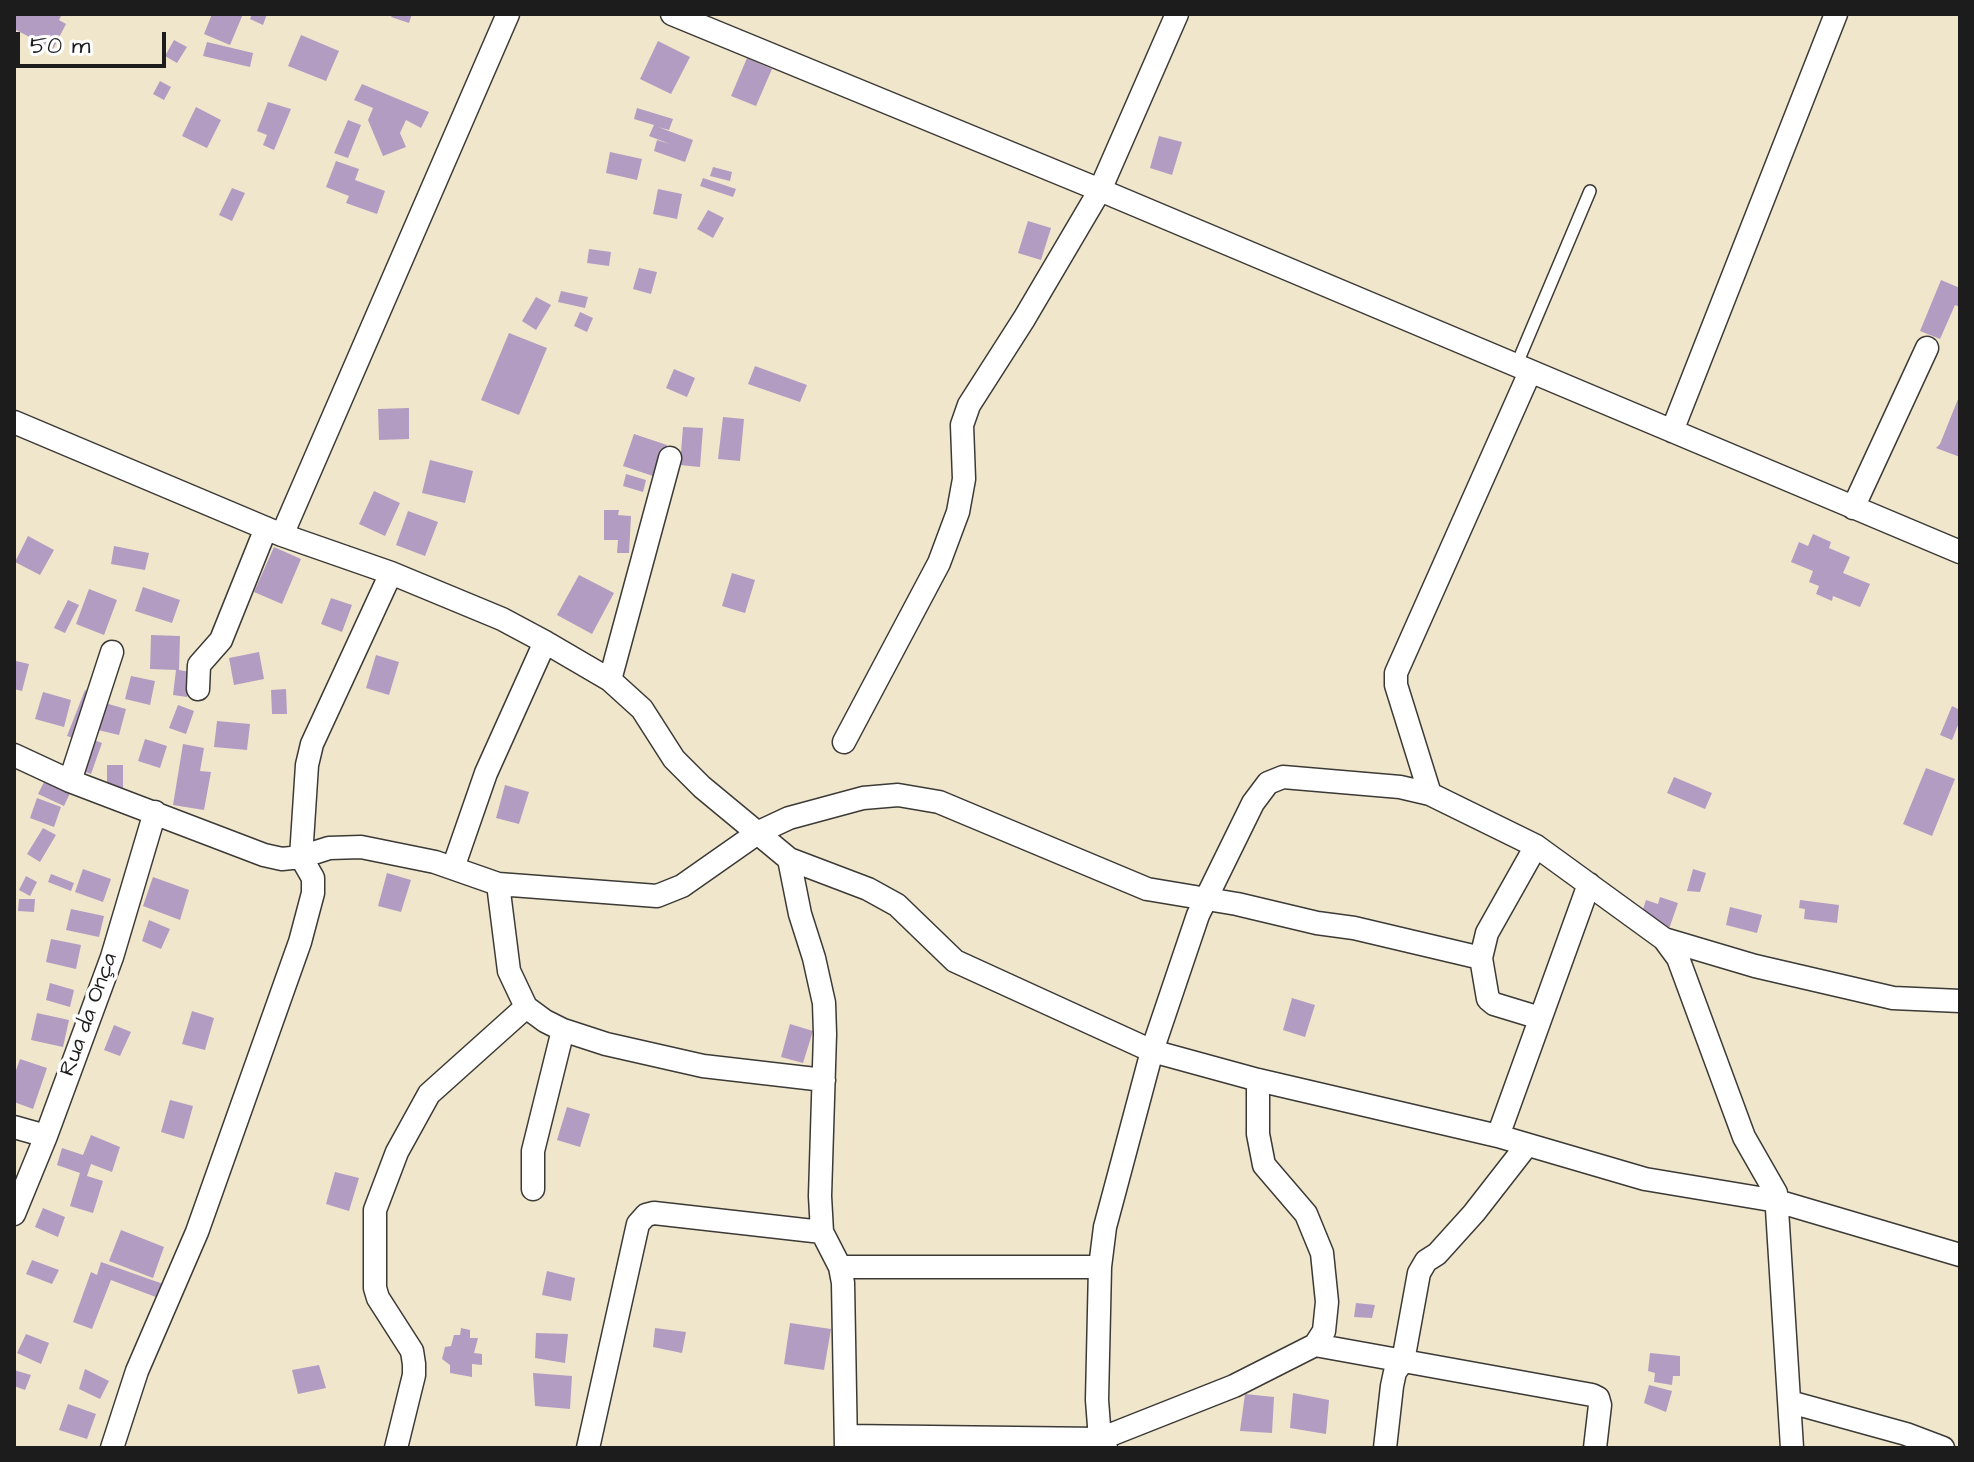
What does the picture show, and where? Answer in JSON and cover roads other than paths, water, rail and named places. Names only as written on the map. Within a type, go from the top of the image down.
[{"type":"street","points":[[198,689],[199,665],[221,640],[274,532],[508,14]]},
{"type":"street","points":[[672,14],[718,23],[1100,190],[1960,552]]},
{"type":"street","points":[[844,742],[939,563],[958,512],[964,479],[962,425],[969,405],[1100,190],[1177,14]]},
{"type":"street","points":[[1672,431],[1836,14]]},
{"type":"street","points":[[1853,508],[1927,348]]},
{"type":"street","points":[[1430,794],[1396,685],[1396,673],[1523,369]]},
{"type":"street","points":[[14,422],[274,532],[391,573],[502,619],[545,642],[610,680],[642,709],[674,759],[702,787],[789,859],[868,889],[897,905],[955,961],[983,976],[1152,1051],[1258,1080],[1498,1136],[1645,1179],[1777,1201],[1960,1255]]},
{"type":"street","points":[[610,680],[670,458]]},
{"type":"street","points":[[112,1448],[137,1371],[197,1232],[300,942],[313,893],[313,878],[301,857],[307,765],[312,744],[391,573]]},
{"type":"street","points":[[453,868],[486,773],[545,642]]},
{"type":"street","points":[[70,781],[112,652]]},
{"type":"street","points":[[14,755],[70,781],[264,855],[282,859],[329,848],[361,847],[390,851],[453,868],[498,884],[657,896],[682,886],[759,832],[789,818],[863,798],[898,795],[939,802],[1139,886],[1354,928],[1481,958]]},
{"type":"street","points":[[1103,1444],[1097,1400],[1100,1267],[1105,1227],[1152,1051],[1198,915],[1253,803],[1268,783],[1283,777],[1400,787],[1430,794],[1536,846],[1664,939],[1686,975],[1744,1137],[1773,1185],[1777,1201],[1792,1448]]},
{"type":"street","name":"Rua da Onça","points":[[14,1214],[112,957],[155,812]]},
{"type":"street","points":[[1536,846],[1487,933],[1481,958],[1488,999],[1494,1004],[1540,1018]]},
{"type":"street","points":[[789,859],[824,1003],[820,1196],[822,1232],[840,1267],[846,1442],[1103,1444],[1234,1386],[1315,1345],[1324,1331],[1327,1302],[1322,1253],[1306,1214],[1264,1165],[1258,1134],[1258,1080]]},
{"type":"street","points":[[498,884],[509,971],[526,1007],[563,1030],[606,1044],[703,1066],[824,1080]]},
{"type":"street","points":[[1498,1136],[1589,884]]},
{"type":"street","points":[[1664,939],[1755,966],[1893,998],[1960,1001]]},
{"type":"street","points":[[396,1448],[414,1364],[412,1351],[378,1298],[375,1288],[375,1210],[397,1152],[429,1094],[526,1007]]},
{"type":"street","points":[[533,1189],[533,1151],[563,1030]]},
{"type":"street","points":[[14,1127],[46,1136]]},
{"type":"street","points":[[1385,1448],[1392,1386],[1395,1372],[1403,1361],[1419,1273],[1426,1261],[1437,1254],[1474,1213],[1527,1145]]},
{"type":"street","points":[[588,1448],[638,1224],[646,1215],[654,1213],[822,1232]]},
{"type":"street","points":[[840,1267],[1100,1267]]},
{"type":"street","points":[[1315,1345],[1592,1395],[1598,1398],[1600,1405],[1595,1448]]},
{"type":"street","points":[[1790,1402],[1906,1434],[1943,1448]]},
{"type":"lane","points":[[1523,369],[1590,191]]}]
